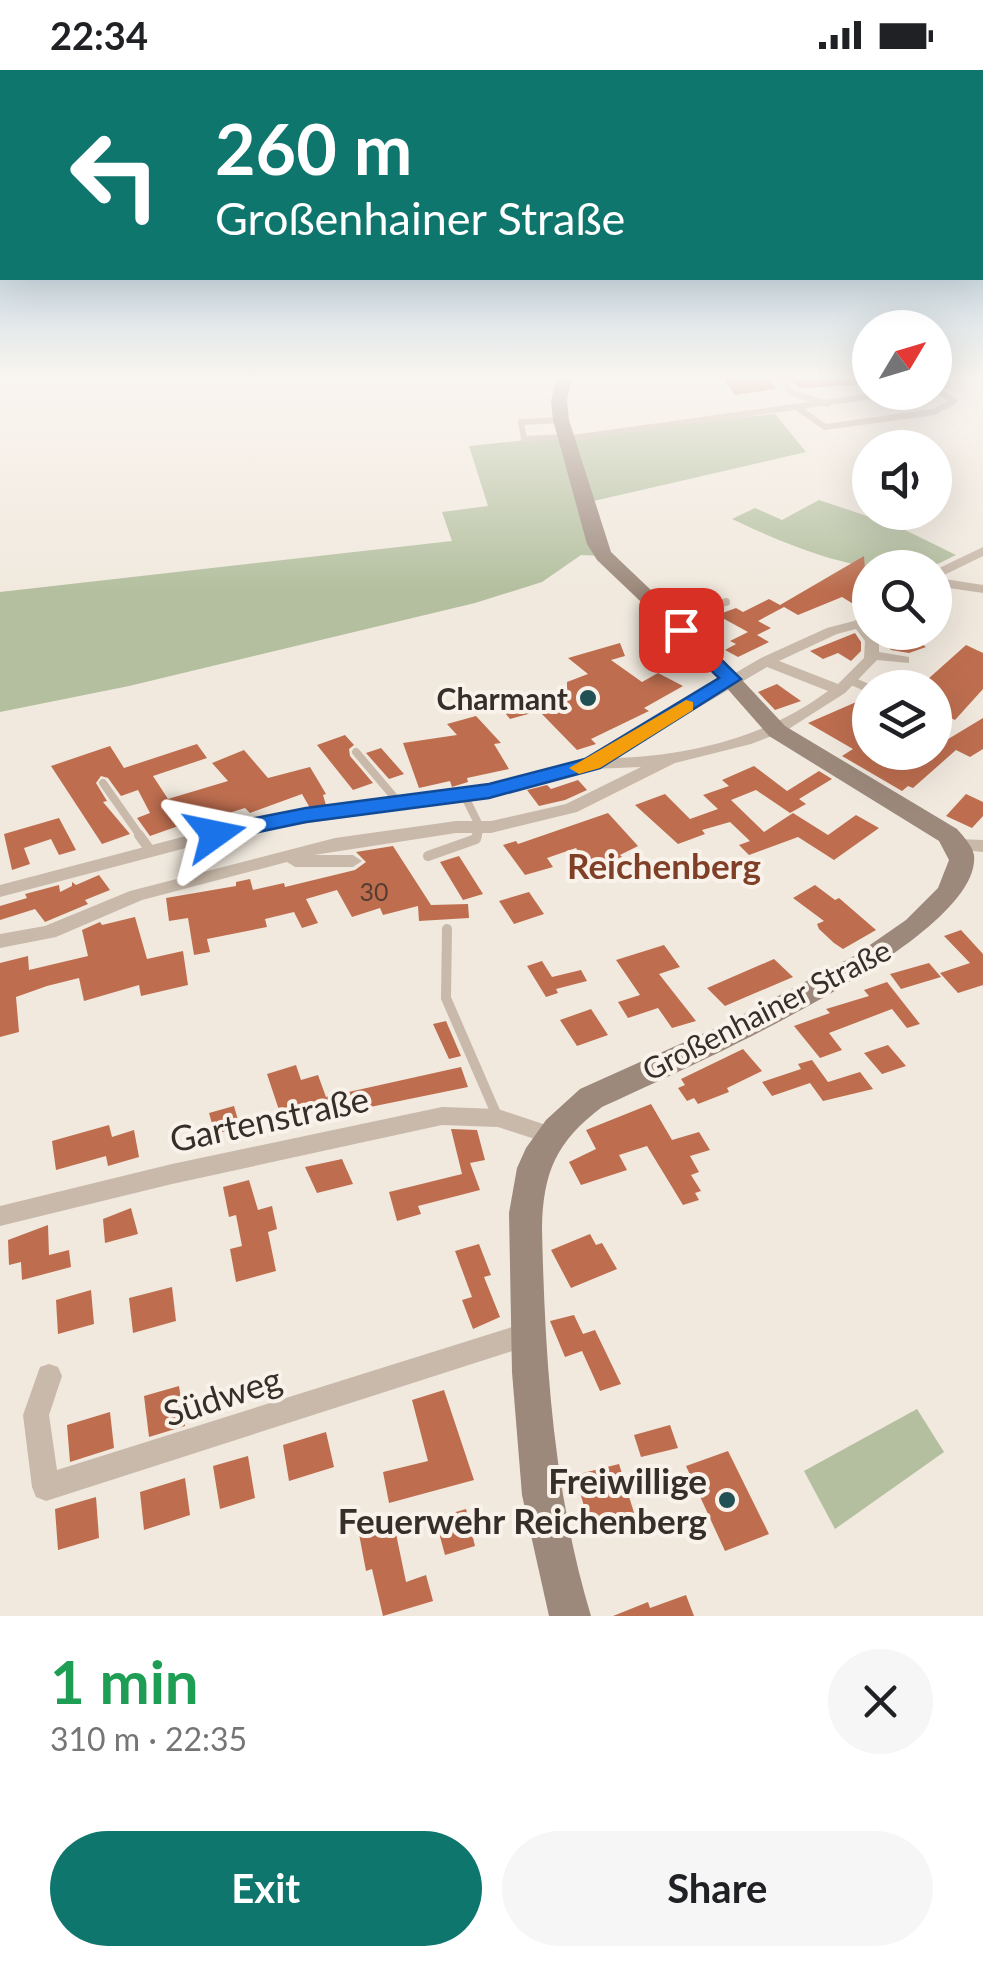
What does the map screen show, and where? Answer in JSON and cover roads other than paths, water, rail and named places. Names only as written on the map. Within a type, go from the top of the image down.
[{"type":"street","name":"Großenhainer Straße","points":[[568,447],[596,544],[732,679],[776,731],[852,780],[970,845],[950,893],[889,950],[832,982],[591,1098],[571,1112],[534,1166],[525,1216],[530,1401],[542,1500],[570,1616]]},
{"type":"street","points":[[952,569],[983,551]]},
{"type":"street","points":[[952,583],[983,589]]},
{"type":"street","points":[[592,764],[732,679],[852,624]]},
{"type":"street","points":[[0,891],[150,850],[306,815],[464,796],[592,764],[627,764],[678,755],[776,731],[846,685],[872,650]]},
{"type":"street","points":[[872,655],[904,660]]},
{"type":"street","points":[[766,661],[846,685]]},
{"type":"street","points":[[0,941],[49,932],[136,894],[385,835],[480,826],[571,808],[678,755]]},
{"type":"street","points":[[279,860],[353,861]]},
{"type":"street","name":"Gartenstraße","points":[[0,1216],[442,1116],[498,1118],[553,1136]]},
{"type":"street","name":"Südweg","points":[[49,1376],[36,1416],[46,1487],[528,1334]]},
{"type":"lane","points":[[667,618],[726,602]]},
{"type":"lane","points":[[846,685],[852,686]]},
{"type":"lane","points":[[356,752],[400,804]]},
{"type":"lane","points":[[103,783],[150,850]]},
{"type":"lane","points":[[428,856],[476,839],[480,826],[464,796]]},
{"type":"lane","points":[[447,929],[446,998],[498,1118]]},
{"type":"place","name":"Charmant","points":[[588,698]]},
{"type":"place","name":"Freiwillige Feuerwehr Reichenberg","points":[[727,1500]]},
{"type":"district","name":"Reichenberg","points":[[664,865]]}]
